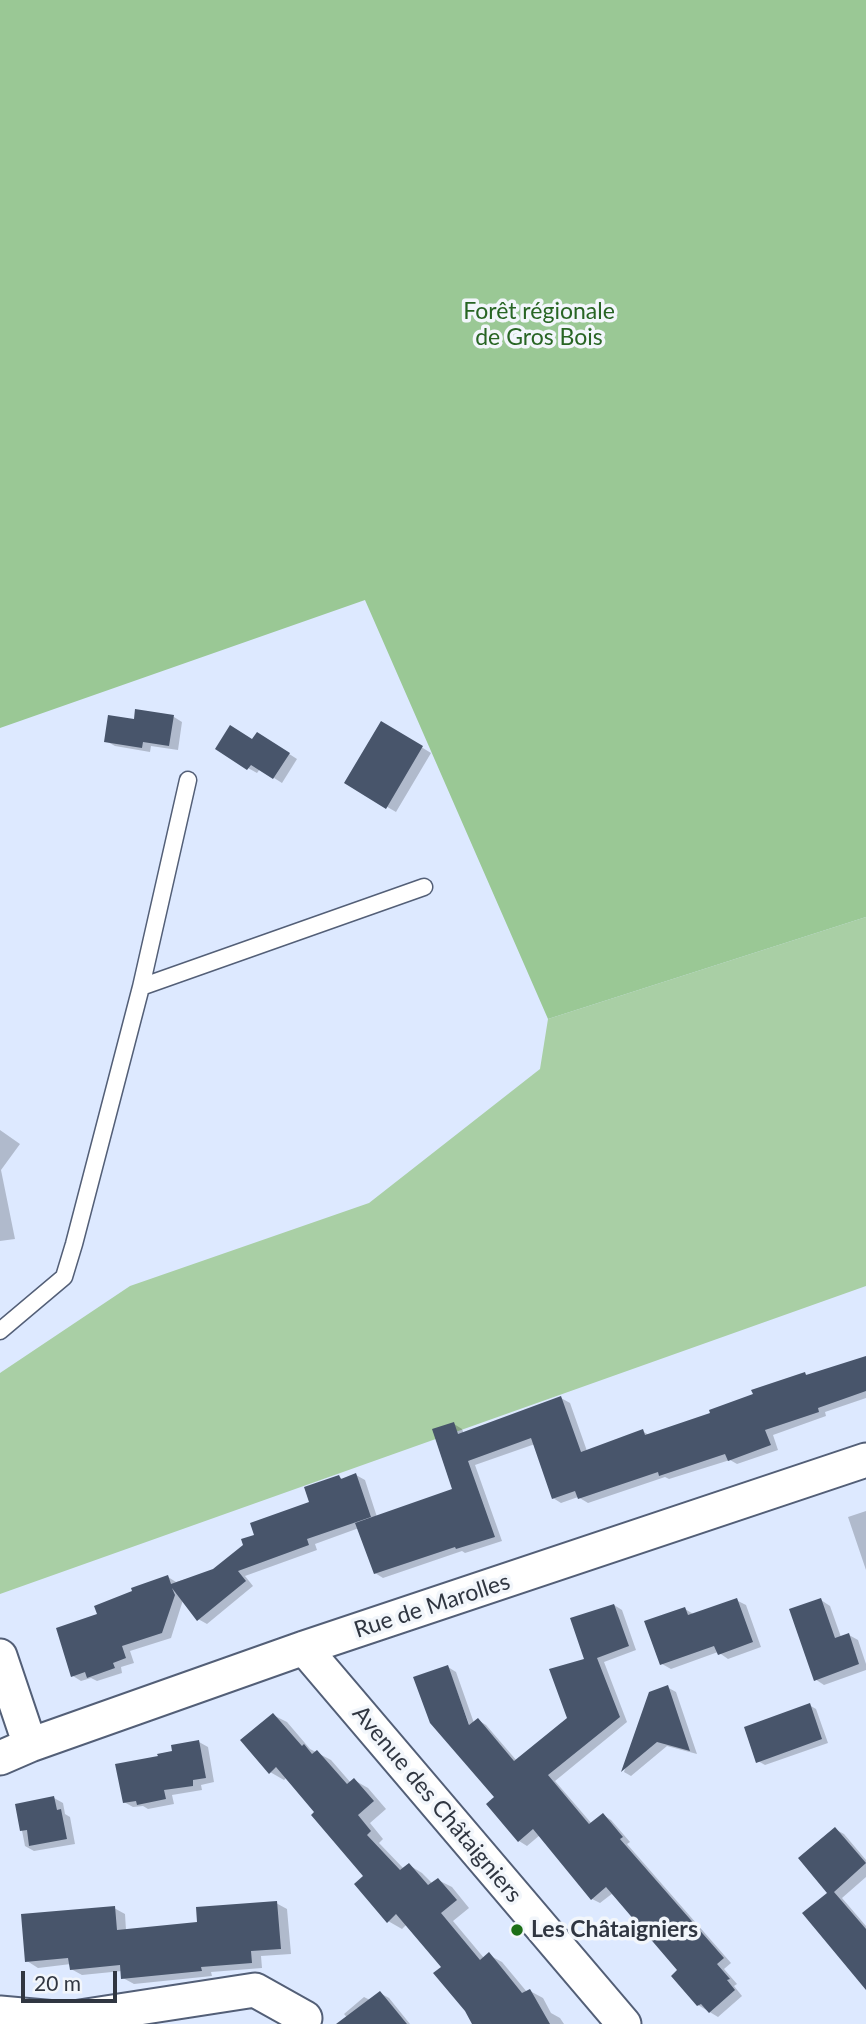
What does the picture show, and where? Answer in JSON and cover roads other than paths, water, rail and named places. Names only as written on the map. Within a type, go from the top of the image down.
[{"type":"street","name":"Rue de Marolles","points":[[0,1758],[304,1648],[866,1461]]},
{"type":"street","name":"Avenue des Châtaigniers","points":[[304,1648],[624,2024]]},
{"type":"street","points":[[0,1656],[30,1745]]},
{"type":"street","points":[[0,2013],[67,2019],[255,1990],[305,2018]]},
{"type":"lane","points":[[0,1331],[64,1278],[141,987],[188,780]]},
{"type":"lane","points":[[141,987],[424,887]]},
{"type":"place","name":"Les Châtaigniers","points":[[517,1930]]},
{"type":"park label","name":"Forêt régionale de Gros Bois","points":[[539,325]]}]
